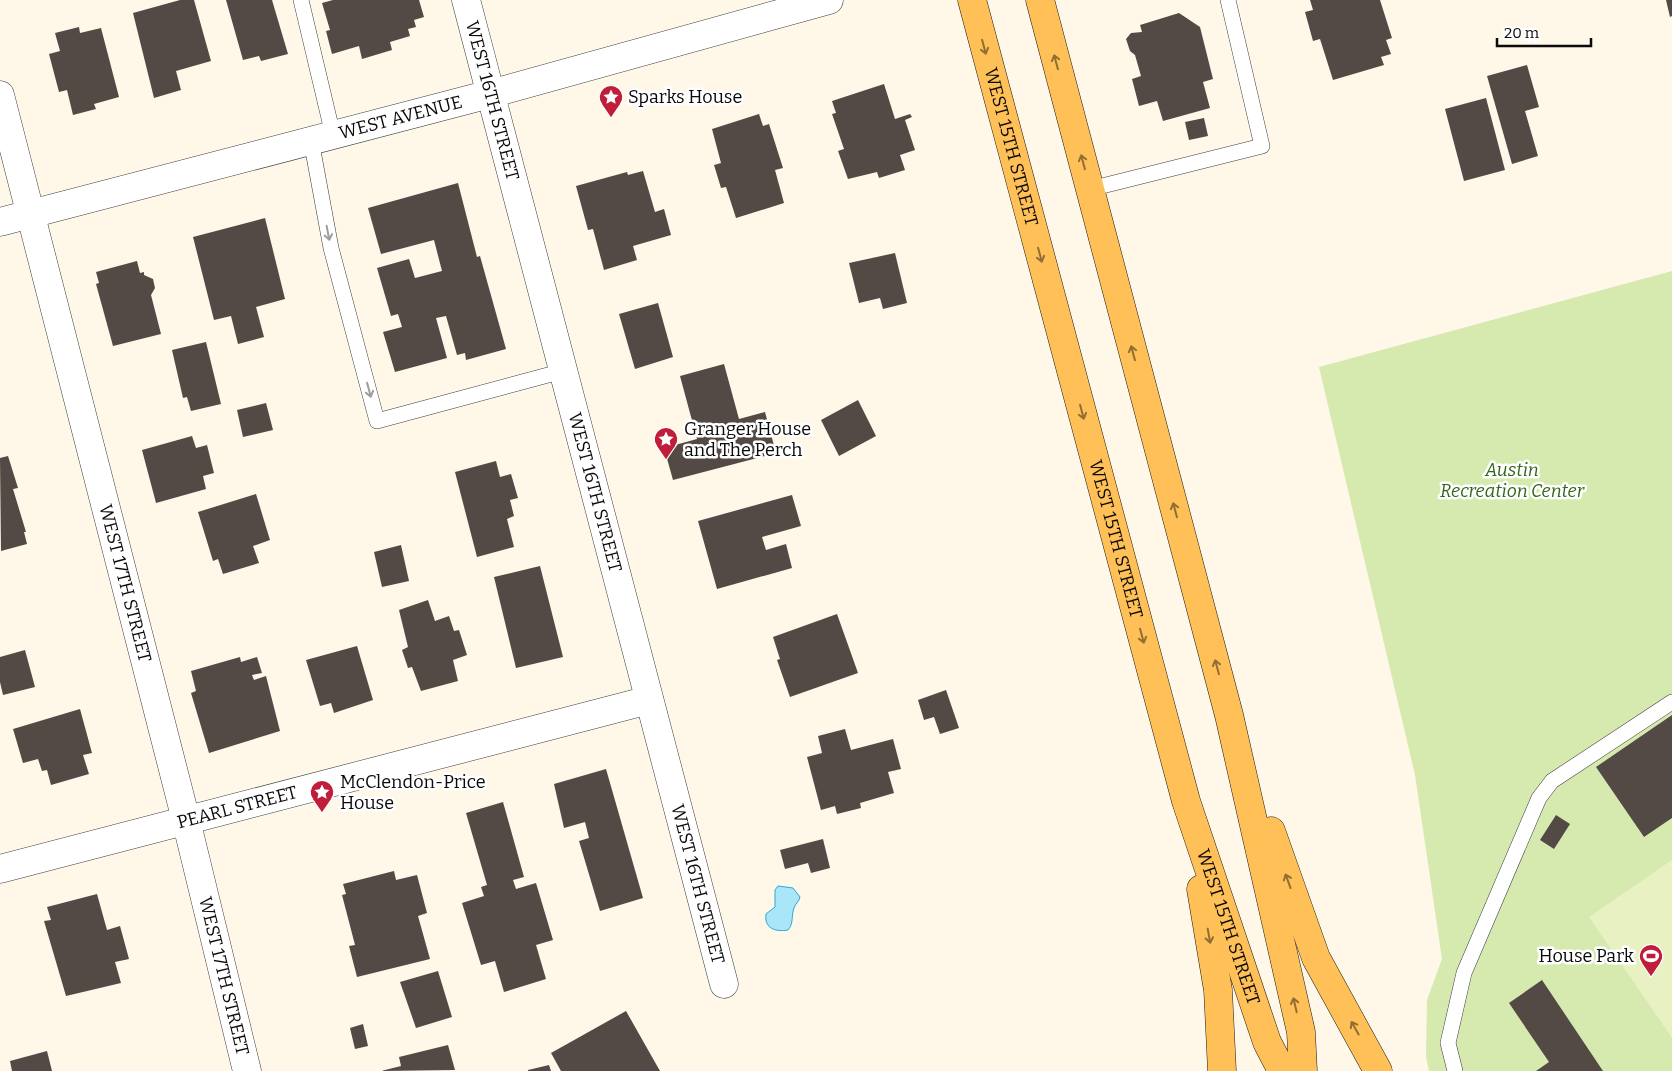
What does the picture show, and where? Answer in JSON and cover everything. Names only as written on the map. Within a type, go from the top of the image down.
[{"type":"main road","name":"WEST 15TH STREET","points":[[972,0],[1186,801],[1267,1042],[1282,1071]]},
{"type":"main road","points":[[1040,0],[1229,714],[1301,1032],[1304,1071]]},
{"type":"main road","points":[[1229,714],[1316,958],[1378,1071]]},
{"type":"main road","points":[[1186,801],[1218,990],[1222,1071]]},
{"type":"street","name":"WEST 16TH STREET","points":[[466,0],[724,984]]},
{"type":"street","name":"WEST AVENUE","points":[[0,222],[490,94],[829,0]]},
{"type":"street","name":"WEST 17TH STREET","points":[[0,95],[186,820],[247,1071]]},
{"type":"street","name":"PEARL STREET","points":[[0,868],[649,700]]},
{"type":"lane","points":[[301,0],[322,138],[319,185],[331,248],[377,421],[563,371]]},
{"type":"lane","points":[[1090,189],[1262,146],[1228,0]]},
{"type":"lane","points":[[1455,1071],[1448,1043],[1464,973],[1539,798],[1552,781],[1672,702]]},
{"type":"green space","name":"Austin Recreation Center","points":[[1672,271],[1672,1071],[1429,1071],[1426,1057],[1427,1000],[1442,959],[1415,775],[1319,367]]},
{"type":"green space","name":"House Park","points":[[1672,860],[1672,1038],[1589,917]]},
{"type":"water","points":[[778,886],[793,888],[800,897],[793,911],[791,925],[788,930],[775,930],[769,926],[766,919],[766,914],[775,907],[775,890]]},
{"type":"building","points":[[180,0],[194,0],[211,61],[176,71],[181,90],[154,98],[133,13]]},
{"type":"building","points":[[226,0],[272,0],[288,54],[261,61],[259,56],[243,60]]},
{"type":"building","points":[[333,0],[419,0],[424,17],[414,20],[416,27],[408,29],[410,36],[390,42],[392,50],[362,59],[359,46],[332,54],[326,31],[330,30],[322,3]]},
{"type":"building","points":[[1310,0],[1380,0],[1392,38],[1386,40],[1391,54],[1381,57],[1384,65],[1333,80],[1320,39],[1313,41],[1305,12],[1313,10]]},
{"type":"building","points":[[1666,0],[1672,0],[1672,16],[1670,17]]},
{"type":"building","points":[[1179,13],[1200,27],[1213,79],[1203,82],[1210,108],[1163,121],[1157,101],[1139,106],[1132,79],[1141,76],[1135,55],[1130,51],[1126,39],[1131,33],[1142,32],[1140,25]]},
{"type":"building","points":[[79,27],[80,33],[101,28],[119,97],[94,104],[96,109],[73,115],[67,90],[59,92],[49,54],[60,51],[55,33]]},
{"type":"building","points":[[1527,65],[1539,107],[1525,111],[1538,156],[1512,164],[1487,76]]},
{"type":"building","points":[[884,84],[895,119],[910,114],[912,117],[905,120],[915,150],[900,155],[905,170],[879,178],[877,172],[848,179],[838,151],[844,149],[832,114],[836,113],[832,101]]},
{"type":"building","points":[[1486,98],[1505,170],[1464,181],[1445,109]]},
{"type":"building","points":[[759,114],[763,126],[769,124],[783,168],[775,170],[784,203],[736,218],[726,187],[721,188],[714,165],[721,163],[712,129]]},
{"type":"building","points":[[1204,118],[1208,136],[1189,140],[1185,122]]},
{"type":"building","points":[[643,171],[655,212],[664,209],[671,235],[633,246],[637,260],[604,270],[593,229],[588,230],[576,186],[627,172],[628,175]]},
{"type":"building","points":[[458,183],[477,257],[480,256],[506,349],[466,360],[465,353],[457,355],[446,316],[436,318],[447,358],[395,372],[383,332],[402,327],[398,314],[391,316],[377,268],[409,259],[415,278],[442,271],[434,240],[381,254],[368,208]]},
{"type":"building","points":[[265,218],[285,299],[256,307],[264,337],[238,344],[231,316],[214,320],[193,237]]},
{"type":"building","points":[[895,253],[907,303],[883,309],[880,298],[859,303],[849,263]]},
{"type":"building","points":[[137,261],[140,273],[144,272],[144,275],[153,279],[155,288],[151,295],[161,334],[113,346],[96,284],[99,283],[96,272]]},
{"type":"building","points":[[658,303],[673,357],[635,369],[619,314]]},
{"type":"building","points":[[206,342],[221,404],[191,411],[187,397],[183,398],[172,350]]},
{"type":"building","points":[[724,364],[739,419],[765,412],[776,453],[673,480],[664,448],[697,439],[680,376]]},
{"type":"building","points":[[858,400],[876,436],[839,456],[821,420]]},
{"type":"building","points":[[266,403],[273,430],[243,437],[237,410]]},
{"type":"building","points":[[192,436],[196,448],[207,445],[214,473],[203,476],[206,489],[156,503],[142,450]]},
{"type":"building","points":[[8,456],[18,488],[13,489],[26,532],[24,532],[27,544],[1,551],[0,458]]},
{"type":"building","points":[[496,461],[500,477],[511,474],[518,498],[510,500],[514,516],[507,519],[514,547],[477,557],[455,472]]},
{"type":"building","points":[[256,494],[270,540],[253,546],[259,563],[223,574],[218,559],[213,561],[198,512]]},
{"type":"building","points":[[792,495],[801,526],[762,537],[766,550],[786,544],[792,568],[717,589],[698,521]]},
{"type":"building","points":[[401,545],[409,581],[382,587],[374,552]]},
{"type":"building","points":[[540,566],[563,657],[516,668],[494,577]]},
{"type":"building","points":[[428,600],[435,621],[449,616],[454,631],[459,630],[467,655],[453,660],[458,681],[421,691],[412,667],[408,668],[402,650],[408,647],[399,610]]},
{"type":"building","points":[[837,614],[858,673],[790,697],[777,660],[780,659],[773,637]]},
{"type":"building","points":[[357,646],[373,700],[334,713],[331,703],[320,706],[306,660]]},
{"type":"building","points":[[25,650],[35,687],[3,695],[0,682],[0,657]]},
{"type":"building","points":[[240,657],[241,662],[257,657],[262,673],[252,675],[254,680],[266,676],[280,731],[209,753],[191,693],[196,691],[191,671]]},
{"type":"building","points":[[946,690],[959,728],[940,734],[934,717],[924,720],[918,700]]},
{"type":"building","points":[[80,709],[92,753],[83,755],[89,774],[51,785],[47,770],[42,771],[38,759],[23,763],[13,729]]},
{"type":"building","points":[[1672,715],[1672,818],[1644,837],[1596,767]]},
{"type":"building","points":[[845,729],[851,750],[893,739],[901,769],[888,772],[894,793],[860,803],[861,808],[837,814],[835,806],[821,810],[807,757],[822,753],[818,736]]},
{"type":"building","points":[[606,769],[643,898],[600,911],[579,841],[589,838],[585,822],[564,828],[554,784]]},
{"type":"building","points":[[503,802],[524,877],[513,880],[516,889],[536,883],[553,940],[536,945],[546,979],[504,992],[495,961],[481,965],[462,903],[484,896],[481,887],[487,885],[466,813]]},
{"type":"building","points":[[1556,815],[1570,824],[1554,849],[1540,840]]},
{"type":"building","points":[[823,839],[830,868],[811,873],[808,863],[785,869],[780,850]]},
{"type":"building","points":[[394,871],[396,880],[417,875],[427,913],[418,916],[430,959],[357,977],[349,946],[355,945],[342,895],[346,894],[343,884]]},
{"type":"building","points":[[97,894],[107,930],[120,926],[129,959],[115,962],[121,983],[66,996],[44,921],[51,920],[47,907]]},
{"type":"building","points":[[438,971],[452,1017],[416,1028],[400,982]]},
{"type":"building","name":"House Park","points":[[1542,980],[1603,1071],[1536,1071],[1549,1062],[1509,1003]]},
{"type":"building","points":[[626,1011],[660,1071],[561,1071],[551,1053]]},
{"type":"building","points":[[363,1024],[368,1046],[355,1049],[350,1028]]},
{"type":"building","points":[[448,1045],[455,1070],[381,1071],[401,1066],[399,1057]]},
{"type":"building","points":[[47,1051],[52,1071],[12,1071],[10,1061]]},
{"type":"building","points":[[549,1065],[551,1071],[528,1071],[528,1070]]},
{"type":"place","name":"Sparks House","points":[[611,118]]},
{"type":"place","name":"Granger House and The Perch","points":[[666,460]]},
{"type":"place","name":"McClendon-Price House","points":[[322,813]]},
{"type":"place","name":"House Park","points":[[1651,977]]}]
